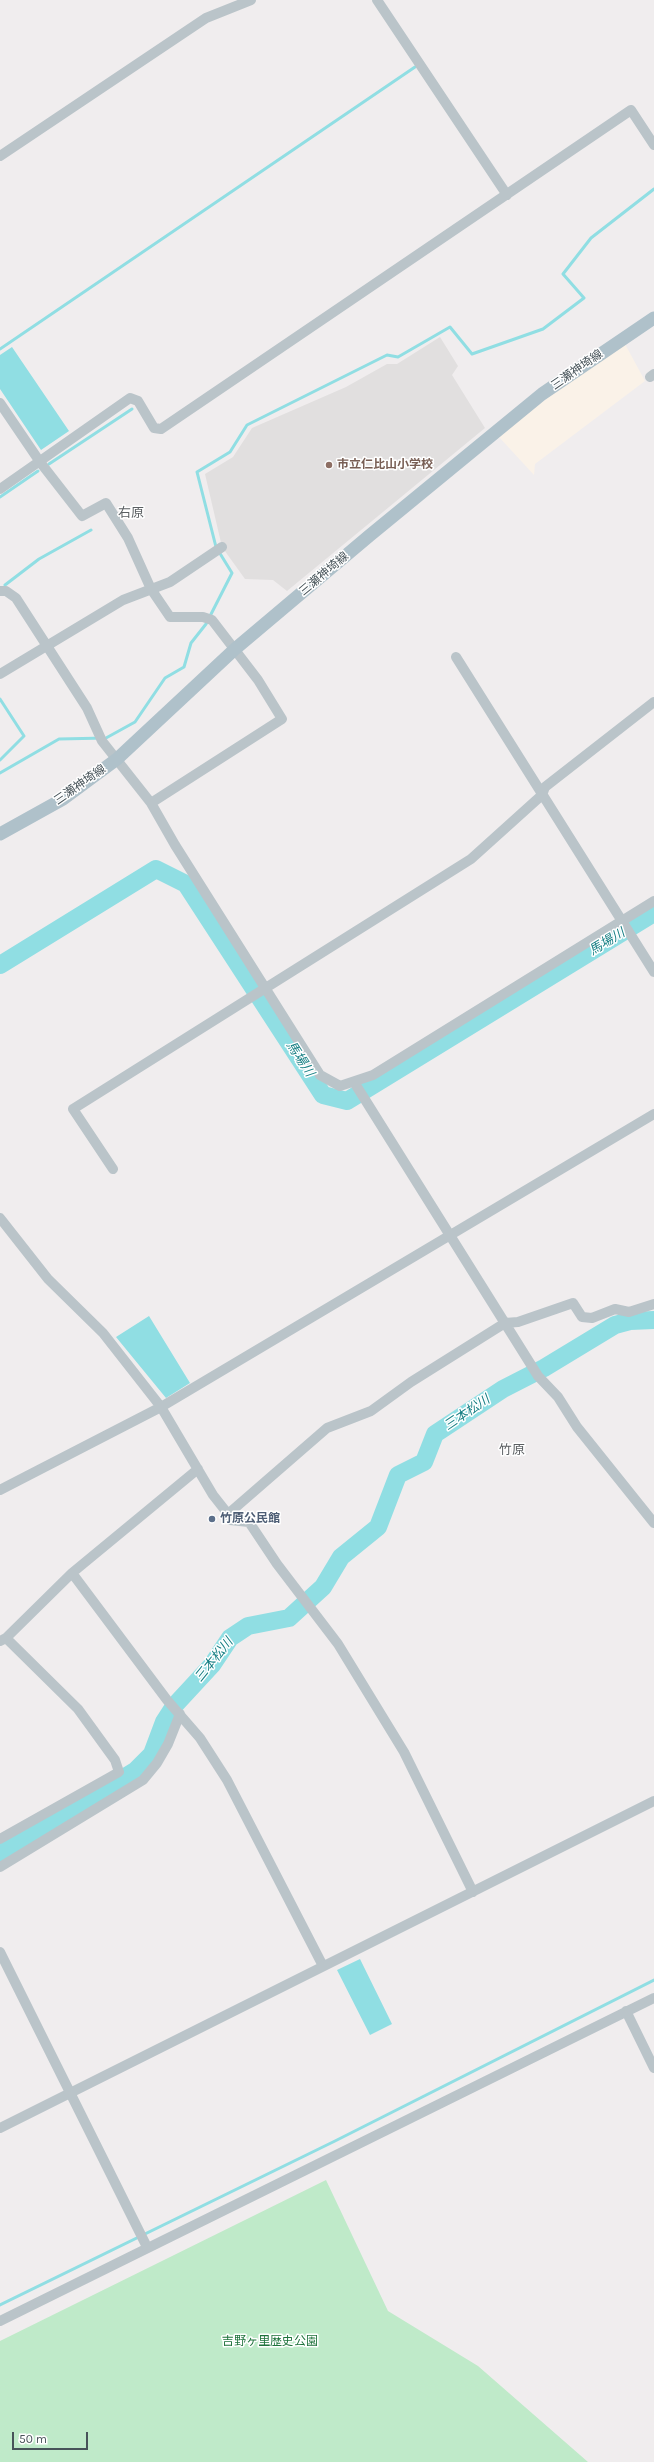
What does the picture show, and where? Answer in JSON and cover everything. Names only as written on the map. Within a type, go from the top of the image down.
[{"type":"main road","name":"三瀬神埼線","points":[[0,834],[63,799],[117,759],[235,650],[542,394],[654,318]]},
{"type":"street","points":[[0,156],[206,18],[251,0]]},
{"type":"street","points":[[377,0],[507,194]]},
{"type":"street","points":[[0,489],[130,398],[138,401],[154,428],[161,429],[631,110],[654,145]]},
{"type":"street","points":[[0,404],[40,462],[82,516],[106,503],[128,538],[151,588],[170,617],[203,617],[212,620],[258,680],[282,719],[151,803]]},
{"type":"street","points":[[0,674],[123,600],[170,582],[222,547]]},
{"type":"street","points":[[0,591],[6,591],[16,598],[87,708],[96,731],[102,741],[151,803],[175,845],[266,987],[320,1075],[340,1086],[373,1075],[654,901]]},
{"type":"street","points":[[456,657],[654,972]]},
{"type":"street","points":[[113,1169],[73,1109],[471,859],[542,795],[545,788],[654,702]]},
{"type":"street","points":[[354,1082],[531,1362],[538,1376],[558,1397],[577,1427],[654,1523]]},
{"type":"street","points":[[0,1490],[161,1407],[449,1234],[654,1114]]},
{"type":"street","points":[[0,1218],[48,1279],[103,1333],[161,1407],[213,1495],[228,1514],[230,1520],[248,1522],[277,1564],[312,1608],[360,1678],[404,1752],[473,1892]]},
{"type":"street","points":[[228,1514],[327,1428],[371,1411],[411,1382],[505,1323],[518,1322],[573,1303],[582,1317],[592,1318],[615,1309],[629,1312],[654,1304]]},
{"type":"street","points":[[0,1839],[119,1772],[115,1760],[78,1709],[3,1640],[72,1572],[198,1470]]},
{"type":"street","points":[[72,1572],[167,1700],[200,1738],[227,1780],[323,1966]]},
{"type":"street","points":[[0,1867],[143,1780],[157,1763],[168,1744],[180,1714]]},
{"type":"street","points":[[0,2128],[654,1801]]},
{"type":"street","points":[[0,1952],[147,2247]]},
{"type":"street","points":[[0,2321],[147,2247],[654,1998]]},
{"type":"street","points":[[626,2011],[654,2068]]},
{"type":"shaded area","name":"市立仁比山小学校","points":[[440,337],[458,366],[452,375],[485,428],[287,591],[273,580],[245,579],[222,547],[205,474],[233,457],[252,428],[346,387],[387,364],[397,364]]},
{"type":"shaded area","points":[[625,344],[645,381],[535,464],[534,475],[499,437],[546,399]]},
{"type":"green space","name":"吉野ヶ里歴史公園","points":[[326,2180],[388,2311],[478,2366],[588,2462],[0,2462],[0,2341]]},
{"type":"water","points":[[12,347],[69,431],[41,450],[0,389],[0,355]]},
{"type":"water","points":[[149,1316],[190,1383],[166,1398],[116,1337]]},
{"type":"water","points":[[360,1959],[392,2024],[370,2035],[337,1970]]},
{"type":"waterway","points":[[0,349],[415,67]]},
{"type":"waterway","points":[[0,773],[59,739],[106,738],[135,722],[165,678],[184,667],[191,643],[206,624],[232,573],[216,547],[197,472],[230,452],[247,425],[387,355],[398,357],[450,327],[472,354],[543,329],[584,298],[563,274],[591,238],[654,189]]},
{"type":"waterway","points":[[49,464],[132,409]]},
{"type":"waterway","points":[[0,497],[38,471]]},
{"type":"waterway","points":[[5,585],[39,559],[91,530]]},
{"type":"waterway","points":[[0,699],[24,736],[0,760]]},
{"type":"waterway","name":"馬場川","points":[[0,965],[156,869],[186,884],[323,1095],[347,1101],[654,913]]},
{"type":"waterway","name":"三本松川","points":[[0,1853],[135,1771],[152,1754],[164,1722],[175,1705],[212,1665],[230,1638],[248,1626],[289,1618],[323,1587],[341,1557],[378,1527],[398,1475],[424,1462],[435,1434],[503,1389],[544,1368],[615,1325],[630,1321],[654,1320]]},
{"type":"waterway","points":[[0,2305],[335,2141],[654,1980]]},
{"type":"place","name":"市立仁比山小学校","points":[[329,465]]},
{"type":"place","name":"竹原公民館","points":[[212,1519]]},
{"type":"district","name":"右原","points":[[131,513]]},
{"type":"district","name":"竹原","points":[[512,1450]]}]
